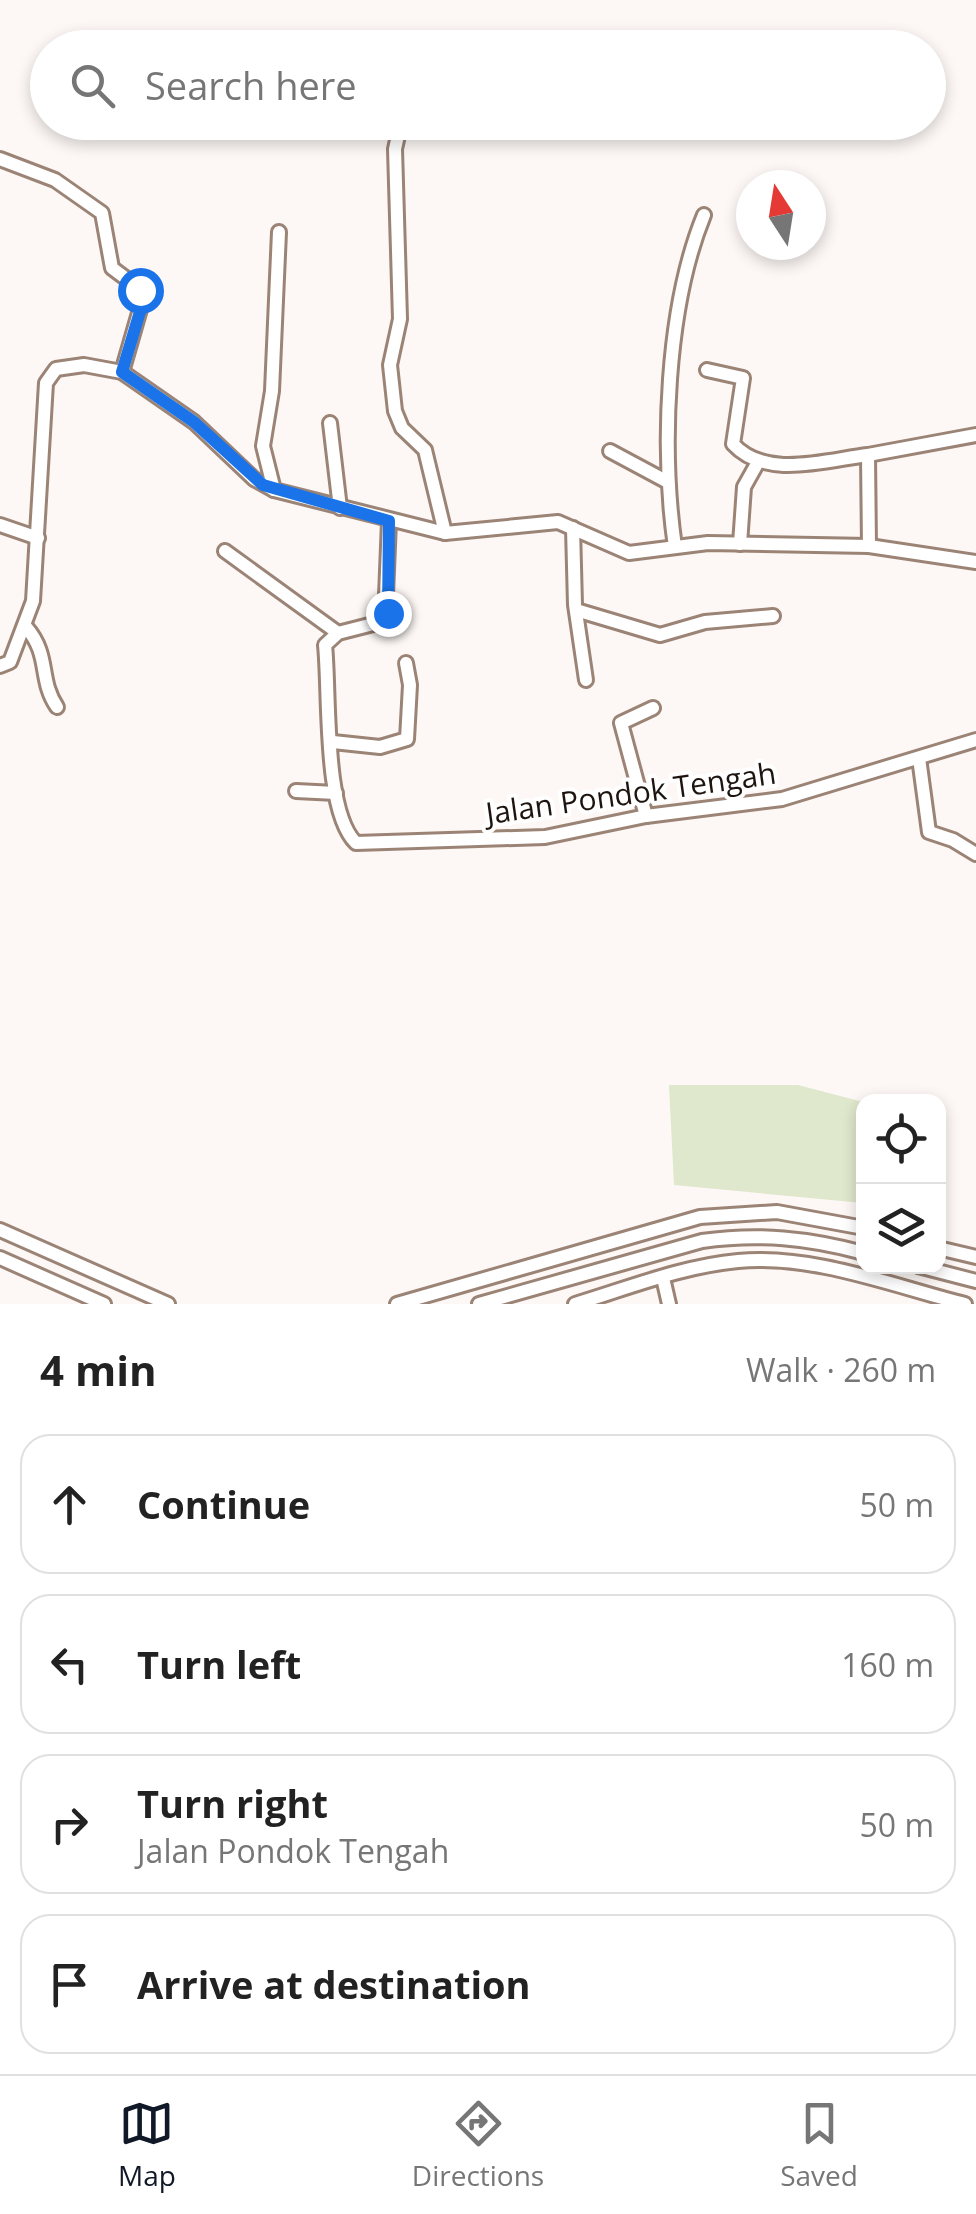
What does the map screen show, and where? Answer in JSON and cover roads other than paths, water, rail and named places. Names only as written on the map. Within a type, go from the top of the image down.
[{"type":"street","points":[[397,140],[400,319],[390,365],[395,411],[402,428],[426,450],[445,533]]},
{"type":"street","points":[[0,160],[55,180],[102,213],[112,268],[140,290],[143,300],[122,372]]},
{"type":"street","points":[[676,548],[666,481],[679,294],[704,214]]},
{"type":"street","points":[[274,490],[263,446],[272,391],[279,232]]},
{"type":"street","points":[[0,666],[10,662],[26,627],[38,538],[44,392],[50,375],[72,364],[122,372],[194,422],[254,480],[274,490],[389,521],[445,533],[538,521],[573,528],[628,553],[740,544],[869,546],[976,562]]},
{"type":"street","points":[[707,370],[743,378],[733,444],[758,462],[783,465],[868,455],[976,435]]},
{"type":"street","points":[[330,423],[340,508]]},
{"type":"street","points":[[610,450],[666,481]]},
{"type":"street","points":[[868,455],[869,546]]},
{"type":"street","points":[[740,544],[744,487],[758,462]]},
{"type":"street","points":[[226,550],[338,633],[385,621],[389,521]]},
{"type":"street","points":[[0,525],[38,538]]},
{"type":"street","points":[[573,528],[576,610],[586,680]]},
{"type":"street","points":[[576,610],[660,635],[705,622],[773,616]]},
{"type":"street","points":[[26,627],[42,648],[46,692],[57,707]]},
{"type":"street","name":"Jalan Pondok Tengah","points":[[338,633],[325,645],[336,793],[347,831],[362,845],[545,837],[646,816],[782,799],[976,740]]},
{"type":"street","points":[[333,742],[380,747],[407,739],[410,685],[406,663]]},
{"type":"street","points":[[646,816],[622,723],[653,708]]},
{"type":"street","points":[[919,758],[928,832],[953,840],[976,854]]},
{"type":"street","points":[[296,791],[336,793]]},
{"type":"street","points":[[397,1304],[700,1217],[777,1212],[856,1227]]},
{"type":"street","points":[[0,1230],[168,1304]]},
{"type":"street","points":[[479,1304],[684,1246],[738,1236],[814,1240],[856,1250]]},
{"type":"street","points":[[946,1250],[976,1257]]},
{"type":"street","points":[[0,1258],[82,1300],[104,1304]]},
{"type":"street","points":[[575,1304],[718,1263],[765,1260],[820,1267],[965,1304]]},
{"type":"street","points":[[946,1273],[976,1281]]},
{"type":"street","points":[[663,1278],[669,1304]]}]
